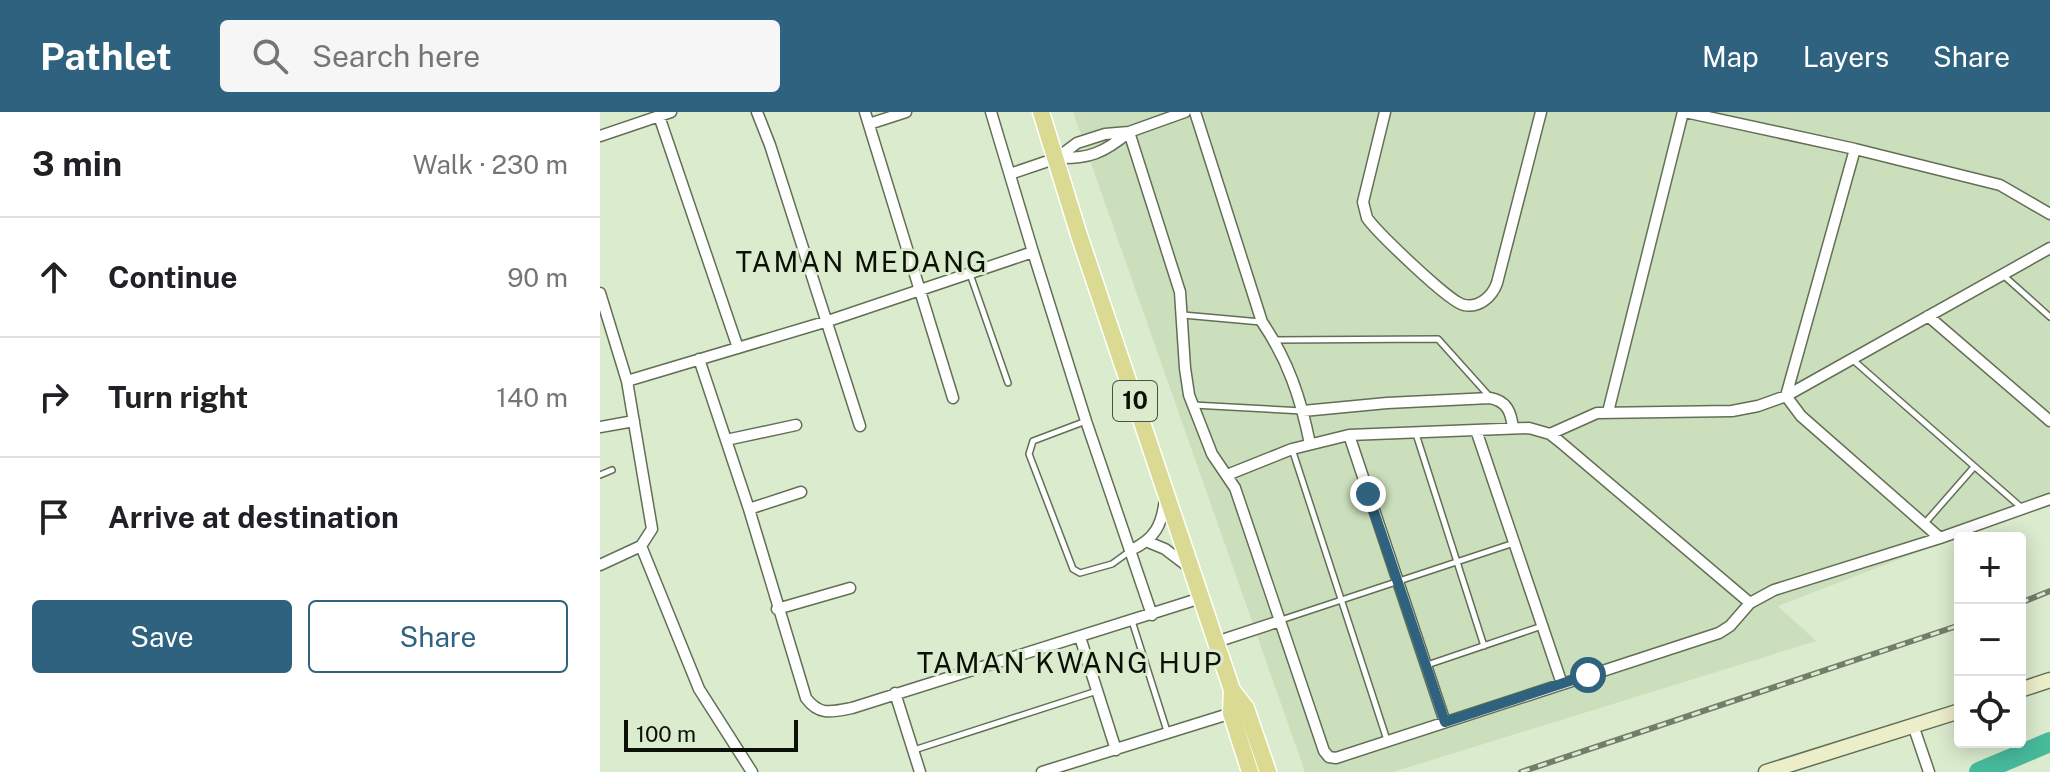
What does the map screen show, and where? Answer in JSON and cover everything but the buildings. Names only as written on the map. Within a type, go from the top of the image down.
[{"type":"main road","name":"10","points":[[1041,112],[1079,235],[1239,711],[1268,772]]},
{"type":"main road","points":[[2026,688],[2050,680]]},
{"type":"main road","name":"10","points":[[1239,711],[1250,772]]},
{"type":"main road","points":[[1766,772],[1954,713]]},
{"type":"street","points":[[600,136],[671,112]]},
{"type":"street","points":[[757,112],[860,426]]},
{"type":"street","points":[[865,112],[953,398]]},
{"type":"street","points":[[869,124],[906,112]]},
{"type":"street","points":[[991,112],[1086,421],[1152,615]]},
{"type":"street","points":[[1010,174],[1057,158],[1080,159],[1108,149],[1129,132],[1185,112]]},
{"type":"street","points":[[1195,112],[1262,322],[1280,348],[1303,411],[1310,444]]},
{"type":"street","points":[[1385,112],[1363,202],[1367,218],[1452,300],[1472,306],[1485,300],[1497,283],[1541,112]]},
{"type":"street","points":[[1608,412],[1684,112],[1855,149],[2000,185],[2050,214]]},
{"type":"street","points":[[659,116],[738,348]]},
{"type":"street","points":[[1129,132],[1180,292],[1185,376],[1192,405],[1212,454],[1235,488],[1326,754],[1336,758],[1719,633],[1730,626],[1750,603],[1774,590],[1940,538],[2050,499]]},
{"type":"street","points":[[1786,396],[1855,149]]},
{"type":"street","points":[[1550,434],[1583,417],[1608,412],[1732,411],[1786,396],[2050,248]]},
{"type":"street","points":[[627,381],[828,321],[1033,252]]},
{"type":"street","points":[[600,293],[627,381],[652,529],[641,546],[600,565]]},
{"type":"street","points":[[1928,316],[2050,421]]},
{"type":"street","points":[[699,359],[749,509],[806,698],[812,707],[821,712],[895,693],[1201,598]]},
{"type":"street","points":[[1786,396],[1801,416],[1940,538]]},
{"type":"street","points":[[1303,411],[1490,398],[1501,401],[1510,410],[1513,428]]},
{"type":"street","points":[[600,427],[634,421]]},
{"type":"street","points":[[726,440],[796,425]]},
{"type":"street","points":[[1227,475],[1292,449],[1349,435],[1529,428],[1550,434],[1750,603]]},
{"type":"street","points":[[1476,430],[1562,684]]},
{"type":"street","points":[[1349,435],[1445,722]]},
{"type":"street","points":[[749,509],[801,492]]},
{"type":"street","points":[[1131,550],[1148,542],[1162,517],[1166,492]]},
{"type":"street","points":[[1148,542],[1165,549],[1191,569]]},
{"type":"street","points":[[641,546],[699,689],[752,772]]},
{"type":"street","points":[[777,609],[850,588]]},
{"type":"street","points":[[1216,642],[1280,621]]},
{"type":"street","points":[[1080,637],[1116,750]]},
{"type":"street","points":[[895,693],[920,772]]},
{"type":"street","points":[[1042,772],[1239,711]]},
{"type":"street","points":[[1914,728],[1929,772]]},
{"type":"lane","points":[[969,274],[1008,383]]},
{"type":"lane","points":[[2002,275],[2050,317]]},
{"type":"lane","points":[[1183,315],[1262,322]]},
{"type":"lane","points":[[1274,340],[1438,339],[1490,398]]},
{"type":"lane","points":[[1851,359],[2024,510]]},
{"type":"lane","points":[[1192,405],[1303,411]]},
{"type":"lane","points":[[1086,421],[1033,441],[1029,454],[1073,569],[1080,573],[1112,564],[1131,550]]},
{"type":"lane","points":[[1415,432],[1484,646]]},
{"type":"lane","points":[[1292,449],[1387,741]]},
{"type":"lane","points":[[1924,524],[1974,467]]},
{"type":"lane","points":[[600,475],[612,470]]},
{"type":"lane","points":[[1280,621],[1515,543]]},
{"type":"lane","points":[[1132,621],[1167,732]]},
{"type":"lane","points":[[1426,665],[1542,626]]},
{"type":"lane","points":[[913,751],[1097,691]]},
{"type":"shaded area","points":[[1073,112],[2050,112],[2050,501],[1970,532],[1954,532],[1954,538],[1778,606],[1816,641],[1393,772],[1305,772]]},
{"type":"waterway","points":[[1979,772],[2050,742]]},
{"type":"railway","points":[[2026,601],[2050,591]]},
{"type":"railway","points":[[1521,772],[1954,627]]},
{"type":"district","name":"TAMAN MEDANG","points":[[862,262]]},
{"type":"district","name":"TAMAN KWANG HUP","points":[[1070,663]]},
{"type":"route","points":[[1368,494],[1445,722],[1588,675]]}]
